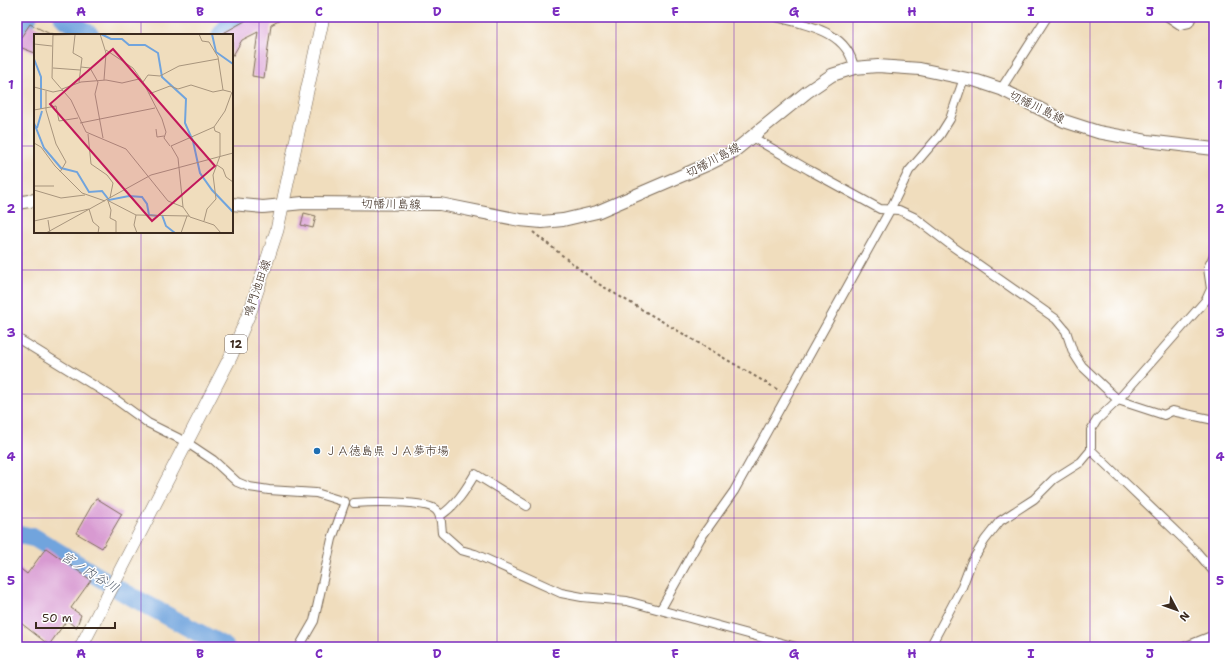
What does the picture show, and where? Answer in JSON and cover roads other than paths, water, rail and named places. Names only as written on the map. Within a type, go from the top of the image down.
[{"type":"main road","name":"鳴門池田線","points":[[81,647],[231,356],[251,309],[277,230],[323,17]]},
{"type":"main road","name":"切幡川島線","points":[[233,204],[263,207],[303,203],[440,204],[520,220],[542,222],[563,220],[597,212],[712,163],[733,152],[807,92],[832,75],[854,68],[878,66],[920,69],[964,78],[1002,89],[1064,121],[1098,132],[1147,141],[1214,149]]},
{"type":"main road","points":[[17,203],[34,200]]},
{"type":"street","points":[[776,17],[807,25],[830,34],[846,46],[852,58],[854,68]]},
{"type":"street","points":[[1002,89],[1047,17]]},
{"type":"street","points":[[1168,17],[1180,25],[1189,23],[1192,17]]},
{"type":"street","points":[[661,609],[700,539],[734,491],[890,210],[910,171],[940,134],[950,119],[964,78]]},
{"type":"street","points":[[752,137],[880,209],[899,210],[914,216],[952,246],[1056,318],[1066,331],[1073,352],[1082,366],[1118,400],[1164,415],[1172,411],[1214,420]]},
{"type":"street","points":[[930,647],[962,587],[971,563],[985,540],[1000,521],[1034,499],[1054,479],[1081,462],[1091,450],[1091,430],[1096,420],[1118,400],[1206,300],[1212,290],[1208,268],[1214,254]]},
{"type":"street","points":[[17,338],[110,396],[148,423],[186,442],[213,460],[237,482],[249,487],[316,493],[345,502],[332,539],[314,621],[299,647]]},
{"type":"street","points":[[1091,450],[1196,551],[1214,572]]},
{"type":"street","points":[[440,516],[449,510],[461,497],[475,474],[527,506]]},
{"type":"street","points":[[354,503],[385,502],[428,506],[436,510],[440,516],[442,533],[461,550],[475,554],[561,593],[582,597],[627,601],[661,609],[773,644],[796,647]]},
{"type":"street","points":[[1184,647],[1214,634]]},
{"type":"waterway","points":[[17,29],[28,17]]},
{"type":"waterway","points":[[63,17],[88,34]]},
{"type":"waterway","points":[[222,34],[235,17]]},
{"type":"waterway","name":"宮ノ内谷川","points":[[17,534],[35,538],[125,593],[225,647]]},
{"type":"place","name":"ＪＡ徳島県 ＪＡ夢市場","points":[[317,451]]}]
